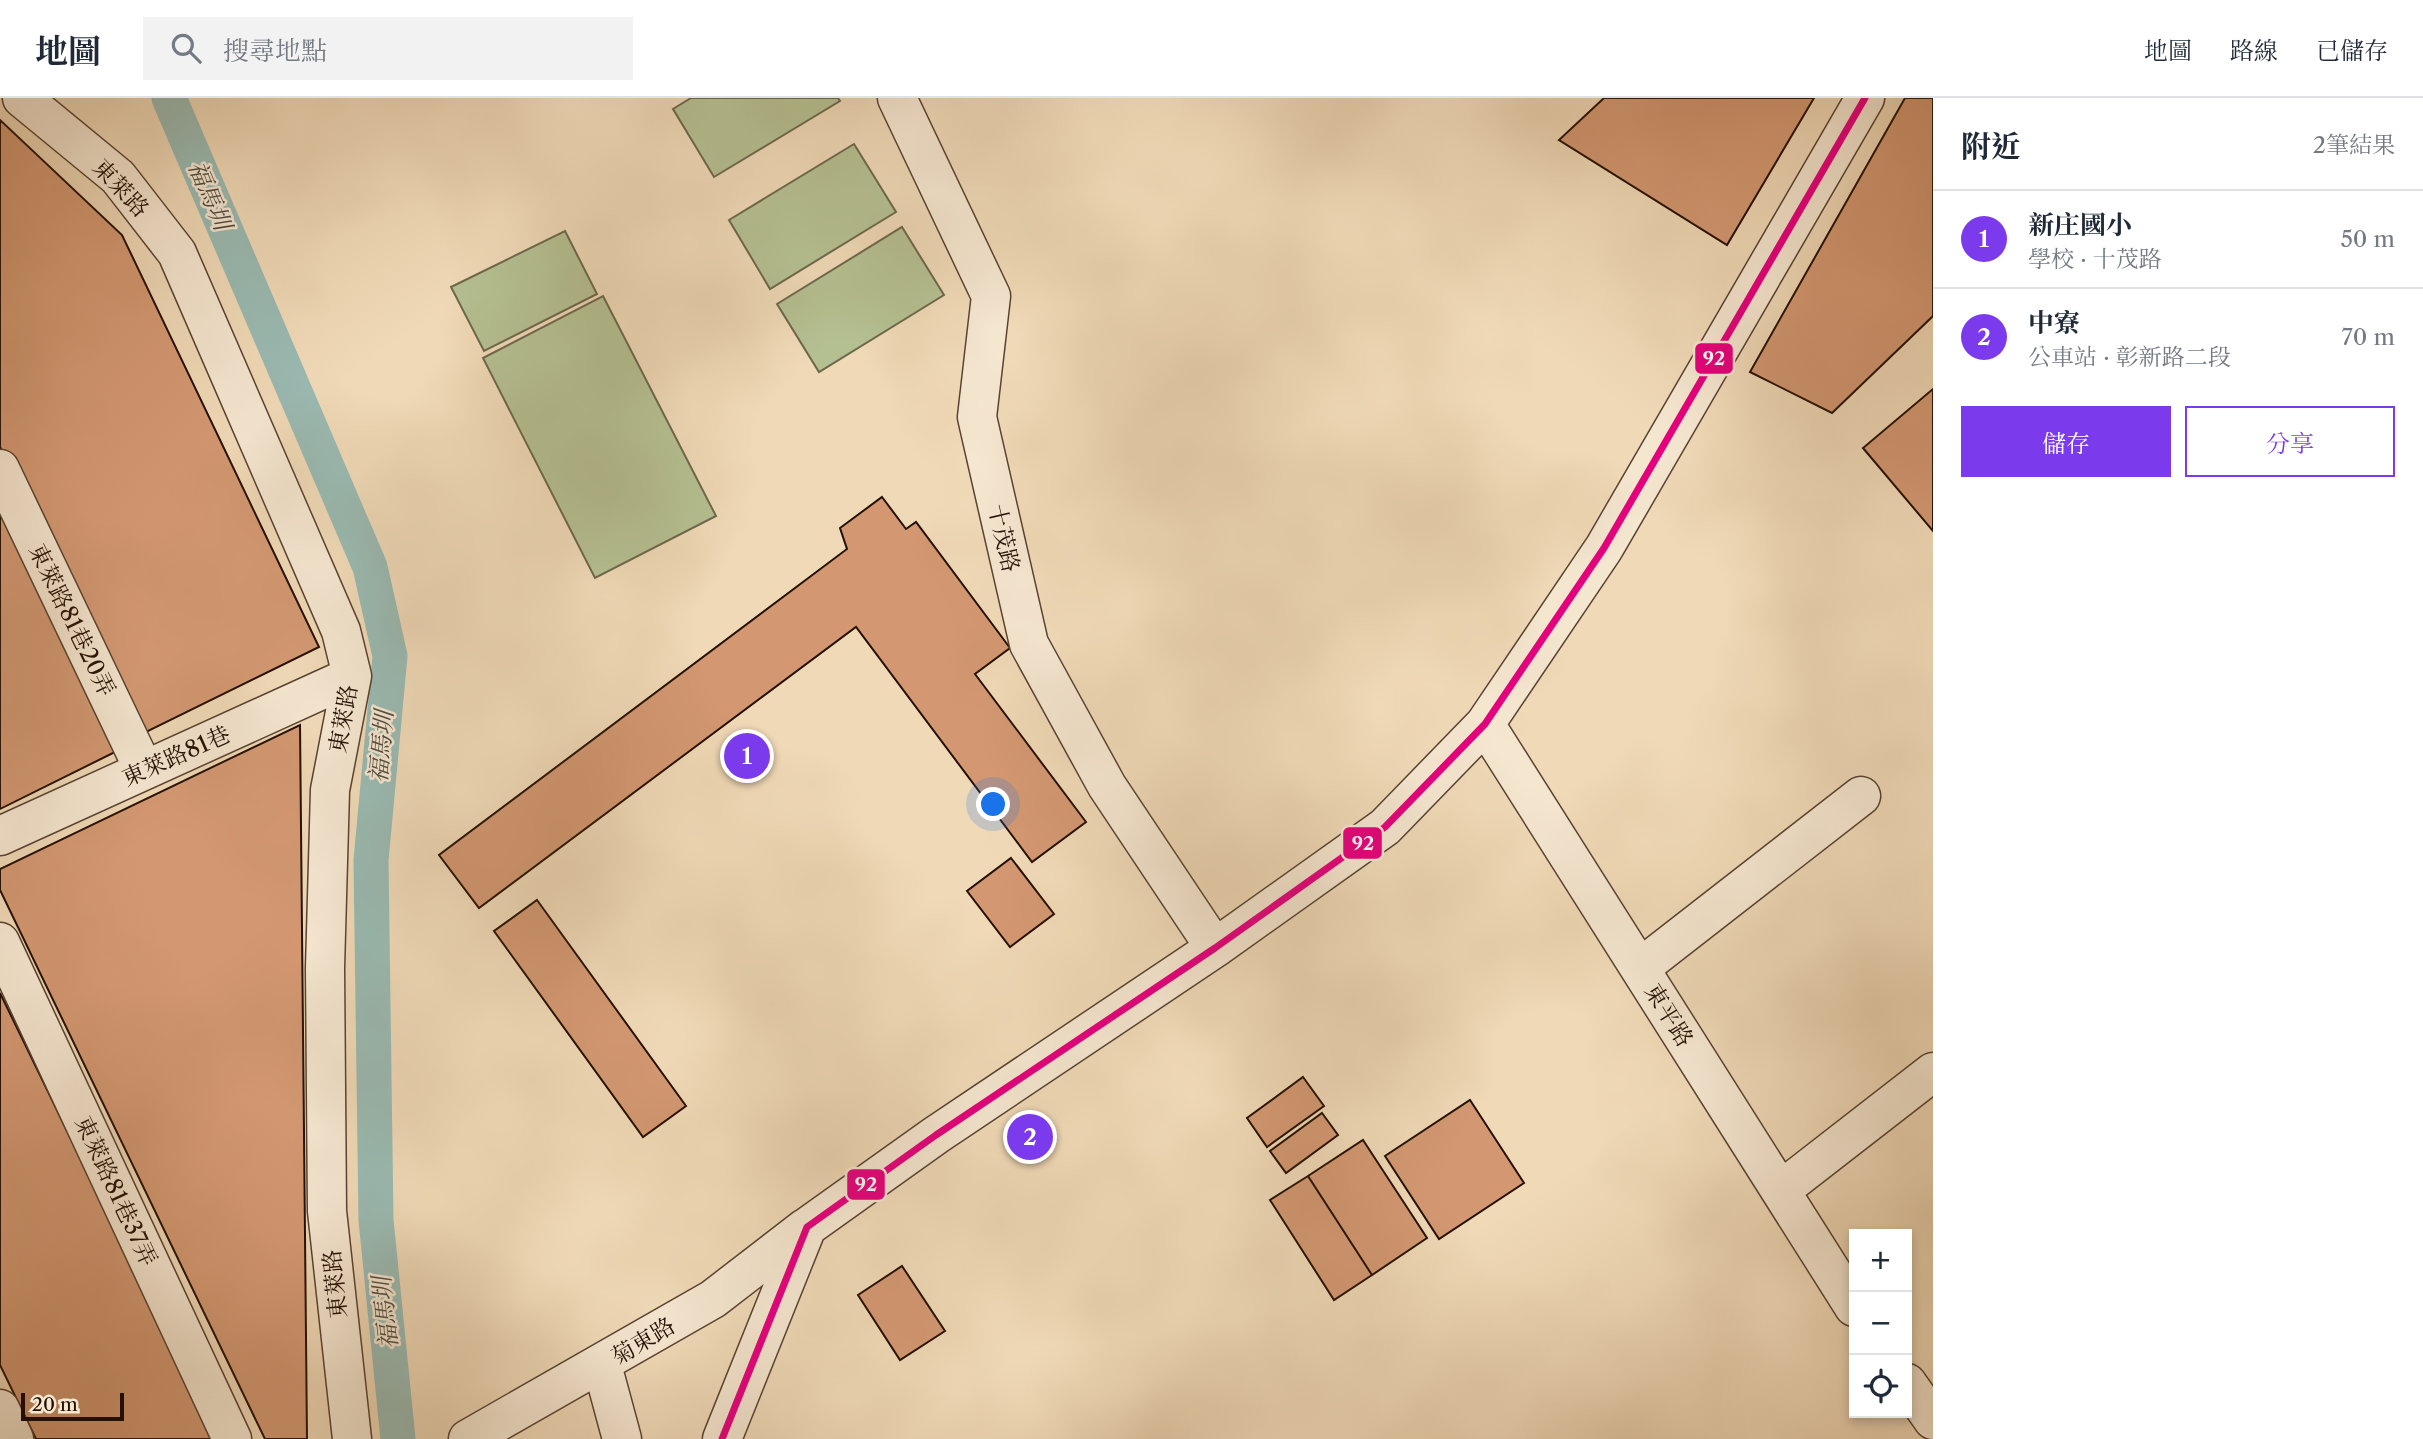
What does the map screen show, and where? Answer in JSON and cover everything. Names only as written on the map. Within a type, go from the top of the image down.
[{"type":"street","name":"東萊路","points":[[22,98],[118,177],[177,253],[341,631],[352,676],[330,790],[325,968],[327,1211],[352,1439]]},
{"type":"street","name":"十茂路","points":[[897,98],[991,296],[977,417],[1029,644],[1107,786],[1215,948]]},
{"type":"street","name":"菊東路","points":[[468,1439],[602,1365],[713,1299],[807,1227],[936,1135],[1215,948],[1385,827],[1485,724],[1604,548],[1865,98]]},
{"type":"street","name":"東萊路81巷20弄","points":[[0,469],[144,770]]},
{"type":"street","name":"東萊路81巷","points":[[0,836],[352,676]]},
{"type":"street","name":"東平路","points":[[1485,724],[1849,1299]]},
{"type":"street","points":[[1640,968],[1861,796]]},
{"type":"street","name":"東萊路81巷37弄","points":[[0,942],[232,1439]]},
{"type":"street","points":[[1781,1190],[1933,1072]]},
{"type":"street","points":[[722,1439],[807,1227]]},
{"type":"street","points":[[602,1365],[622,1439]]},
{"type":"street","points":[[1912,1390],[1933,1420]]},
{"type":"street","points":[[0,1409],[14,1439]]},
{"type":"green space","points":[[691,98],[838,98],[840,101],[714,177],[673,109]]},
{"type":"green space","points":[[854,144],[896,212],[770,289],[729,220]]},
{"type":"green space","points":[[902,227],[944,295],[819,372],[777,304]]},
{"type":"green space","points":[[565,231],[597,294],[484,351],[451,287]]},
{"type":"green space","points":[[603,296],[716,516],[595,578],[483,358]]},
{"type":"building","points":[[1604,98],[1814,98],[1727,245],[1559,140]]},
{"type":"building","points":[[1905,98],[1933,98],[1933,316],[1832,413],[1750,372]]},
{"type":"building","points":[[0,120],[122,235],[319,647],[140,735],[0,447]]},
{"type":"building","points":[[1933,389],[1933,531],[1863,448]]},
{"type":"building","points":[[882,497],[906,529],[916,522],[1010,648],[975,674],[1086,822],[1032,862],[856,627],[479,908],[439,855],[847,549],[840,528]]},
{"type":"building","points":[[0,508],[115,752],[0,809]]},
{"type":"building","points":[[300,725],[307,1439],[265,1439],[0,890],[0,869]]},
{"type":"building","points":[[1011,858],[1054,914],[1010,947],[967,891]]},
{"type":"building","points":[[537,900],[686,1106],[643,1137],[494,931]]},
{"type":"building","points":[[0,993],[217,1439],[36,1439],[0,1365]]},
{"type":"building","points":[[1303,1077],[1324,1106],[1267,1147],[1247,1118]]},
{"type":"building","points":[[1470,1100],[1524,1183],[1439,1239],[1385,1156]]},
{"type":"building","points":[[1322,1113],[1338,1135],[1286,1173],[1270,1151]]},
{"type":"building","points":[[1363,1140],[1427,1238],[1372,1275],[1308,1176]]},
{"type":"building","points":[[1308,1176],[1372,1275],[1334,1300],[1270,1200]]},
{"type":"building","points":[[902,1266],[945,1331],[900,1360],[858,1295]]},
{"type":"waterway","name":"福馬圳","points":[[169,98],[370,567],[390,656],[371,860],[376,1220],[398,1439]]},
{"type":"transit line","name":"92","points":[[722,1439],[807,1227],[936,1135],[1215,948],[1385,827],[1485,724],[1604,548],[1865,98]]},
{"type":"place","name":"新庄國小","points":[[747,756]]},
{"type":"place","name":"中寮","points":[[1030,1137]]}]
